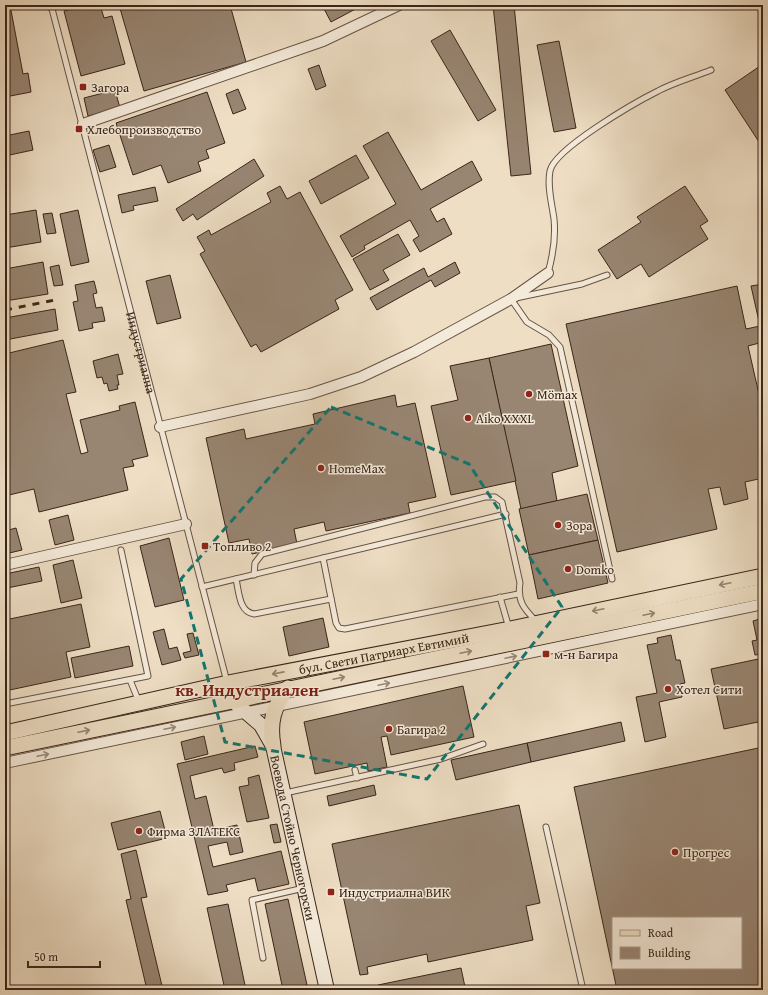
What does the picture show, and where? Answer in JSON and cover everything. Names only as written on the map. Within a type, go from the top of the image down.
[{"type":"main road","name":"бул. Свети Патриарх Евтимий","points":[[5,733],[228,683],[510,629],[763,576]]},
{"type":"main road","name":"бул. Свети Патриарх Евтимий","points":[[5,748],[288,688],[763,591]]},
{"type":"main road","points":[[273,746],[270,731],[271,721],[277,705],[288,688]]},
{"type":"street","points":[[83,124],[323,41],[399,5]]},
{"type":"street","points":[[160,427],[310,394],[361,377],[414,352],[511,299],[548,273]]},
{"type":"street","points":[[5,566],[186,524]]},
{"type":"street","points":[[5,763],[763,604]]},
{"type":"street","name":"Индустриална","points":[[228,683],[232,700]]},
{"type":"street","name":"Воевода Стойно Черногорски","points":[[232,700],[261,725],[273,746],[327,990]]},
{"type":"lane","name":"Индустриална","points":[[52,5],[160,427],[228,683]]},
{"type":"lane","points":[[548,273],[555,247],[554,221],[549,181],[550,169],[555,160],[576,141],[658,91],[712,70]]},
{"type":"lane","points":[[607,275],[582,284],[511,299],[527,322],[549,335],[560,347],[612,579]]},
{"type":"lane","points":[[254,575],[255,563],[262,554],[485,497],[495,497],[502,502],[506,514],[520,584],[518,594],[522,607],[538,623]]},
{"type":"lane","points":[[202,588],[506,514]]},
{"type":"lane","points":[[5,704],[148,676],[121,550]]},
{"type":"lane","points":[[323,558],[336,623],[339,628],[345,629],[518,594]]},
{"type":"lane","points":[[236,580],[244,610],[248,613],[254,614],[331,599]]},
{"type":"lane","points":[[500,597],[510,629]]},
{"type":"lane","points":[[130,680],[139,703]]},
{"type":"lane","points":[[284,793],[442,759],[483,744]]},
{"type":"lane","points":[[355,770],[357,778]]},
{"type":"lane","points":[[546,827],[583,990]]},
{"type":"lane","points":[[262,958],[252,900],[305,888]]},
{"type":"highlighted area","points":[[331,407],[469,464],[562,607],[427,779],[225,742],[181,579]]},
{"type":"building","points":[[5,5],[10,5],[23,74],[28,73],[31,92],[5,97]]},
{"type":"building","points":[[87,5],[100,5],[104,18],[112,16],[125,64],[81,76],[64,11]]},
{"type":"building","points":[[119,5],[230,5],[246,62],[144,91]]},
{"type":"building","points":[[322,5],[363,5],[331,22]]},
{"type":"building","points":[[493,5],[514,5],[531,174],[511,176]]},
{"type":"building","points":[[450,30],[496,110],[478,121],[431,41]]},
{"type":"building","points":[[559,41],[576,128],[554,132],[537,45]]},
{"type":"building","points":[[763,64],[763,148],[725,90]]},
{"type":"building","points":[[319,65],[326,86],[316,90],[308,69]]},
{"type":"building","points":[[238,89],[246,109],[233,114],[226,94]]},
{"type":"building","points":[[115,90],[120,108],[88,116],[84,98]]},
{"type":"building","points":[[207,92],[225,143],[206,150],[209,158],[198,162],[201,171],[168,183],[161,165],[133,175],[116,123]]},
{"type":"building","points":[[29,131],[33,150],[5,156],[5,136]]},
{"type":"building","points":[[388,132],[421,190],[472,161],[482,180],[430,209],[437,222],[444,218],[452,234],[420,252],[413,240],[419,236],[410,220],[364,246],[365,249],[352,257],[340,236],[396,204],[363,146]]},
{"type":"building","points":[[109,145],[116,167],[100,172],[93,150]]},
{"type":"building","points":[[356,155],[369,178],[321,204],[309,181]]},
{"type":"building","points":[[254,159],[264,176],[197,220],[193,214],[183,221],[176,209]]},
{"type":"building","points":[[280,186],[287,199],[300,192],[353,290],[335,300],[339,309],[261,352],[256,344],[251,347],[200,254],[205,251],[197,237],[209,230],[211,235],[271,202],[267,193]]},
{"type":"building","points":[[685,186],[708,221],[700,226],[708,239],[649,277],[641,264],[617,279],[598,250],[641,222],[637,217]]},
{"type":"building","points":[[155,187],[158,201],[133,206],[134,210],[122,213],[118,195]]},
{"type":"building","points":[[36,210],[41,242],[5,248],[5,215]]},
{"type":"building","points":[[78,210],[89,262],[71,266],[60,214]]},
{"type":"building","points":[[52,213],[56,233],[47,234],[43,214]]},
{"type":"building","points":[[398,234],[410,255],[383,270],[389,280],[370,290],[353,259]]},
{"type":"building","points":[[43,262],[48,294],[5,301],[5,269]]},
{"type":"building","points":[[455,262],[460,273],[435,287],[431,280],[377,310],[370,298],[424,268],[428,277]]},
{"type":"building","points":[[59,265],[63,285],[54,286],[50,267]]},
{"type":"building","points":[[170,275],[181,318],[157,324],[146,281]]},
{"type":"building","points":[[94,281],[97,293],[93,294],[96,308],[102,307],[105,321],[92,323],[93,328],[79,331],[73,302],[78,301],[75,285]]},
{"type":"building","points":[[763,284],[763,342],[748,346],[763,412],[763,478],[745,482],[748,499],[724,505],[720,487],[708,489],[717,529],[617,552],[566,324],[737,286],[746,329],[760,326],[751,286]]},
{"type":"building","points":[[55,309],[58,330],[5,340],[5,318]]},
{"type":"building","points":[[63,340],[76,392],[66,394],[81,454],[88,452],[80,420],[120,410],[119,406],[135,402],[148,456],[132,460],[134,466],[123,468],[128,490],[39,512],[34,489],[5,496],[5,354]]},
{"type":"building","name":"Mömax","points":[[551,344],[578,466],[552,473],[557,501],[521,509],[489,358]]},
{"type":"building","points":[[118,354],[123,374],[117,375],[119,385],[117,385],[118,389],[109,391],[107,383],[104,384],[102,377],[97,378],[93,361]]},
{"type":"building","name":"Aiko XXXL","points":[[489,358],[516,481],[451,495],[431,406],[458,400],[450,366]]},
{"type":"building","name":"HomeMax","points":[[395,395],[397,407],[415,403],[436,497],[408,503],[410,513],[326,531],[324,522],[294,529],[297,544],[252,554],[249,539],[229,543],[206,438],[244,429],[246,439],[315,424],[313,414]]},
{"type":"building","name":"Зора","points":[[587,494],[598,540],[529,555],[519,509]]},
{"type":"building","points":[[68,515],[74,540],[55,545],[49,520]]},
{"type":"building","points":[[16,528],[22,550],[5,554],[5,531]]},
{"type":"building","points":[[169,538],[184,600],[155,607],[140,546]]},
{"type":"building","name":"Domko","points":[[598,540],[608,583],[538,599],[529,555]]},
{"type":"building","points":[[73,560],[82,598],[61,603],[53,565]]},
{"type":"building","points":[[39,567],[42,581],[7,588],[5,574]]},
{"type":"building","points":[[81,604],[90,647],[66,652],[71,677],[5,691],[5,620]]},
{"type":"building","points":[[323,618],[329,647],[289,656],[283,627]]},
{"type":"building","points":[[763,618],[763,654],[755,655],[752,641],[757,640],[753,621]]},
{"type":"building","points":[[164,629],[169,649],[177,647],[181,660],[162,665],[153,632]]},
{"type":"building","points":[[193,633],[199,655],[185,658],[183,653],[191,651],[187,634]]},
{"type":"building","name":"Хотел Сити","points":[[671,635],[676,660],[680,660],[685,683],[680,684],[682,697],[659,702],[666,737],[645,742],[636,697],[657,693],[647,645],[658,643],[657,638]]},
{"type":"building","points":[[129,646],[133,666],[75,678],[71,658]]},
{"type":"building","points":[[763,658],[763,721],[724,729],[711,669]]},
{"type":"building","name":"Багира 2","points":[[463,686],[474,737],[391,755],[387,736],[381,737],[387,767],[368,771],[367,763],[315,774],[304,722]]},
{"type":"building","points":[[621,722],[625,741],[531,762],[527,743]]},
{"type":"building","points":[[204,736],[208,754],[185,760],[181,742]]},
{"type":"building","points":[[527,743],[531,762],[456,780],[451,760]]},
{"type":"building","points":[[255,746],[258,757],[234,763],[235,770],[224,773],[222,768],[190,776],[195,799],[206,796],[214,830],[237,825],[243,852],[230,855],[227,842],[208,846],[213,867],[281,851],[289,884],[258,891],[255,878],[226,885],[228,891],[208,895],[177,764]]},
{"type":"building","name":"Прогрес","points":[[763,747],[763,988],[755,990],[617,990],[613,969],[742,969],[742,917],[612,917],[612,966],[574,787]]},
{"type":"building","points":[[259,775],[269,818],[247,822],[239,787],[249,785],[248,778]]},
{"type":"building","points":[[374,785],[376,795],[329,806],[327,796]]},
{"type":"building","points":[[519,805],[540,903],[526,906],[533,940],[428,962],[427,954],[367,967],[368,974],[360,975],[332,844]]},
{"type":"building","name":"Фирма ЗЛАТЕКС","points":[[160,811],[167,838],[118,850],[111,823]]},
{"type":"building","points":[[277,824],[281,842],[274,843],[270,825]]},
{"type":"building","points":[[136,850],[147,897],[141,898],[163,990],[147,990],[126,900],[131,899],[121,854]]},
{"type":"building","points":[[288,899],[307,985],[283,990],[265,904]]},
{"type":"building","points":[[228,904],[246,990],[225,990],[207,908]]},
{"type":"building","points":[[461,968],[465,987],[451,990],[379,990],[378,985]]},
{"type":"railway","points":[[5,310],[55,300]]},
{"type":"place","name":"Загора","points":[[83,87]]},
{"type":"place","name":"Хлебопроизводство","points":[[79,129]]},
{"type":"place","name":"Mömax","points":[[529,394]]},
{"type":"place","name":"Aiko XXXL","points":[[468,418]]},
{"type":"place","name":"HomeMax","points":[[321,468]]},
{"type":"place","name":"Зора","points":[[558,525]]},
{"type":"place","name":"Топливо 2","points":[[205,546]]},
{"type":"place","name":"Domko","points":[[568,569]]},
{"type":"place","name":"м-н Багира","points":[[546,654]]},
{"type":"place","name":"Хотел Сити","points":[[668,689]]},
{"type":"place","name":"Багира 2","points":[[389,729]]},
{"type":"place","name":"Фирма ЗЛАТЕКС","points":[[139,831]]},
{"type":"place","name":"Прогрес","points":[[675,852]]},
{"type":"place","name":"Индустриална ВИК","points":[[331,892]]},
{"type":"district","name":"кв. Индустриален","points":[[247,690]]}]
